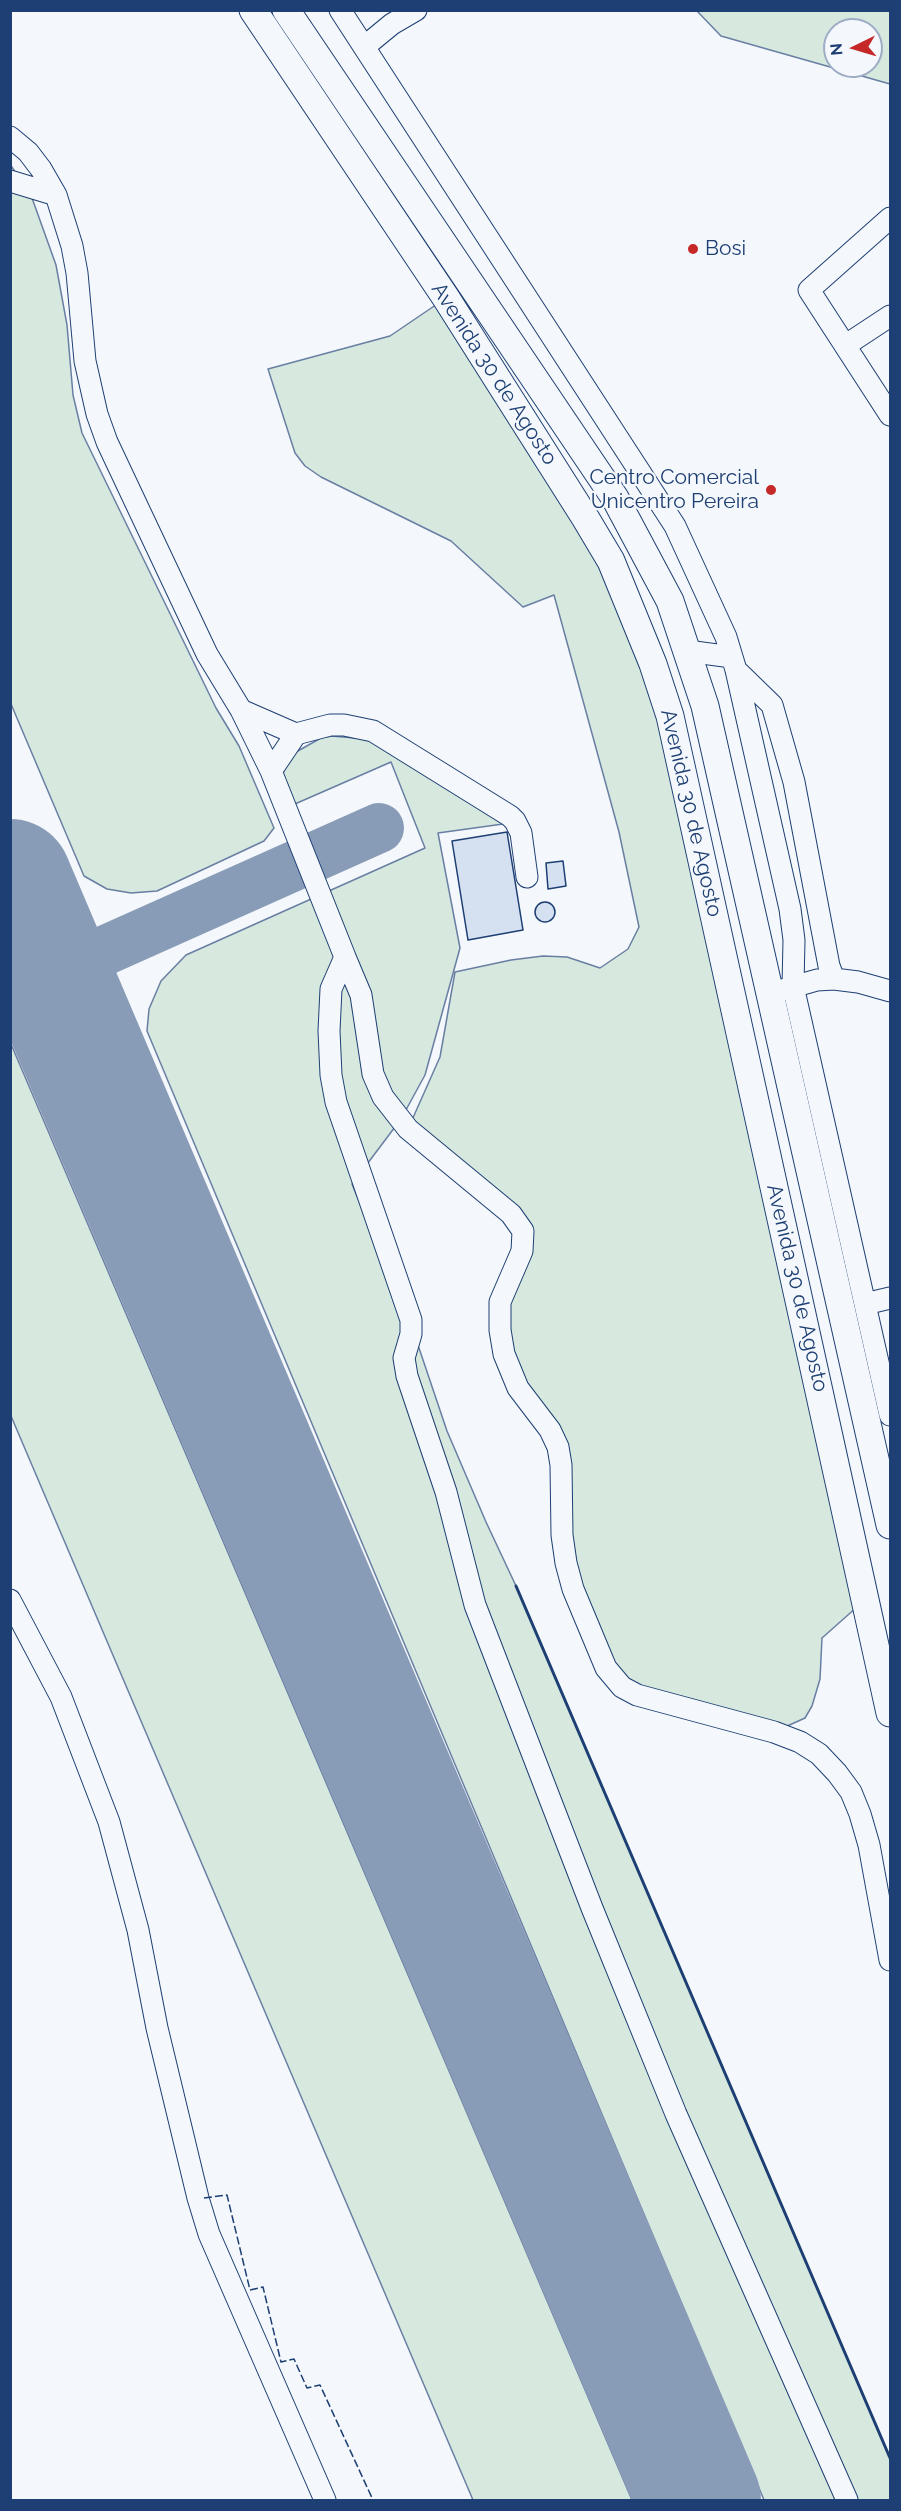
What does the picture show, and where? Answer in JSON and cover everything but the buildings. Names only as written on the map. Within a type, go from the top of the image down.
[{"type":"main road","name":"Avenida 30 de Agosto","points":[[253,10],[446,298],[586,519],[611,561],[653,664],[672,727],[891,1713]]},
{"type":"main road","name":"Avenida 30 de Agosto","points":[[286,10],[615,498],[670,601],[705,706],[782,990],[891,1525]]},
{"type":"street","points":[[340,10],[675,526],[726,637],[734,663],[790,909],[794,940],[782,990],[865,1304],[891,1415]]},
{"type":"street","points":[[364,47],[392,24],[416,10]]},
{"type":"street","points":[[10,136],[28,152],[56,195],[72,246],[77,273],[85,361],[97,414],[144,521],[207,654],[242,710],[271,771],[361,995],[373,1074],[383,1097],[408,1129],[511,1214],[523,1232],[522,1251],[500,1302],[500,1330],[504,1354],[519,1388],[550,1430],[558,1447],[561,1466],[562,1535],[566,1563],[573,1589],[606,1668],[622,1687],[638,1695],[774,1732],[800,1742],[819,1754],[851,1792],[860,1814],[891,1960]]},
{"type":"street","points":[[10,181],[56,195]]},
{"type":"street","points":[[888,405],[809,290],[891,218]]},
{"type":"street","points":[[846,345],[891,316]]},
{"type":"street","points":[[687,651],[734,663],[772,705],[794,782],[829,966],[834,979]]},
{"type":"street","points":[[242,710],[296,734],[330,725],[344,725],[373,731],[510,816],[521,833],[527,877]]},
{"type":"street","points":[[271,771],[296,734]]},
{"type":"street","points":[[345,957],[331,989],[329,1021],[331,1074],[336,1102],[411,1320],[411,1334],[404,1359],[407,1376],[446,1492],[475,1605],[592,1908],[672,2103],[847,2500]]},
{"type":"street","points":[[782,990],[817,980],[834,979],[858,982],[891,991]]},
{"type":"street","points":[[865,1304],[891,1298]]},
{"type":"street","points":[[10,1600],[61,1697],[109,1822],[138,1930],[157,2028],[198,2198],[209,2234],[325,2500]]},
{"type":"shaded area","points":[[697,11],[890,11],[890,84],[869,78],[883,78],[883,18],[823,18],[823,65],[721,36]]},
{"type":"shaded area","points":[[10,164],[32,198],[56,265],[67,325],[73,395],[82,433],[216,708],[239,746],[274,828],[264,841],[157,891],[131,893],[107,889],[84,876],[11,704]]},
{"type":"shaded area","points":[[446,298],[633,611],[866,1599],[822,1638],[820,1679],[812,1706],[805,1718],[774,1732],[622,1687],[573,1589],[561,1466],[500,1330],[523,1231],[408,1129],[440,1057],[455,972],[543,956],[567,957],[600,968],[628,949],[639,927],[619,832],[554,595],[523,607],[451,541],[321,477],[305,466],[295,453],[268,369],[390,336]]},
{"type":"shaded area","points":[[332,736],[366,739],[387,749],[503,824],[438,833],[460,948],[425,1075],[401,1119],[352,1184],[419,1348],[447,1431],[516,1586],[890,2458],[890,2500],[764,2500],[147,1031],[149,1009],[161,981],[186,955],[425,848],[391,762],[288,807],[281,778],[289,759],[296,752],[321,738]]},
{"type":"shaded area","points":[[10,1044],[632,2500],[473,2500],[11,1416]]},
{"type":"taxiway","points":[[50,975],[379,828]]},
{"type":"runway","points":[[10,881],[699,2500]]},
{"type":"fence","points":[[204,2198],[227,2195],[250,2290],[263,2287],[281,2362],[294,2359],[307,2388],[320,2385],[373,2500]]},
{"type":"wall","points":[[516,1586],[890,2458]]},
{"type":"place","name":"Bosi","points":[[693,249]]},
{"type":"place","name":"Centro Comercial Unicentro Pereira","points":[[771,490]]}]
